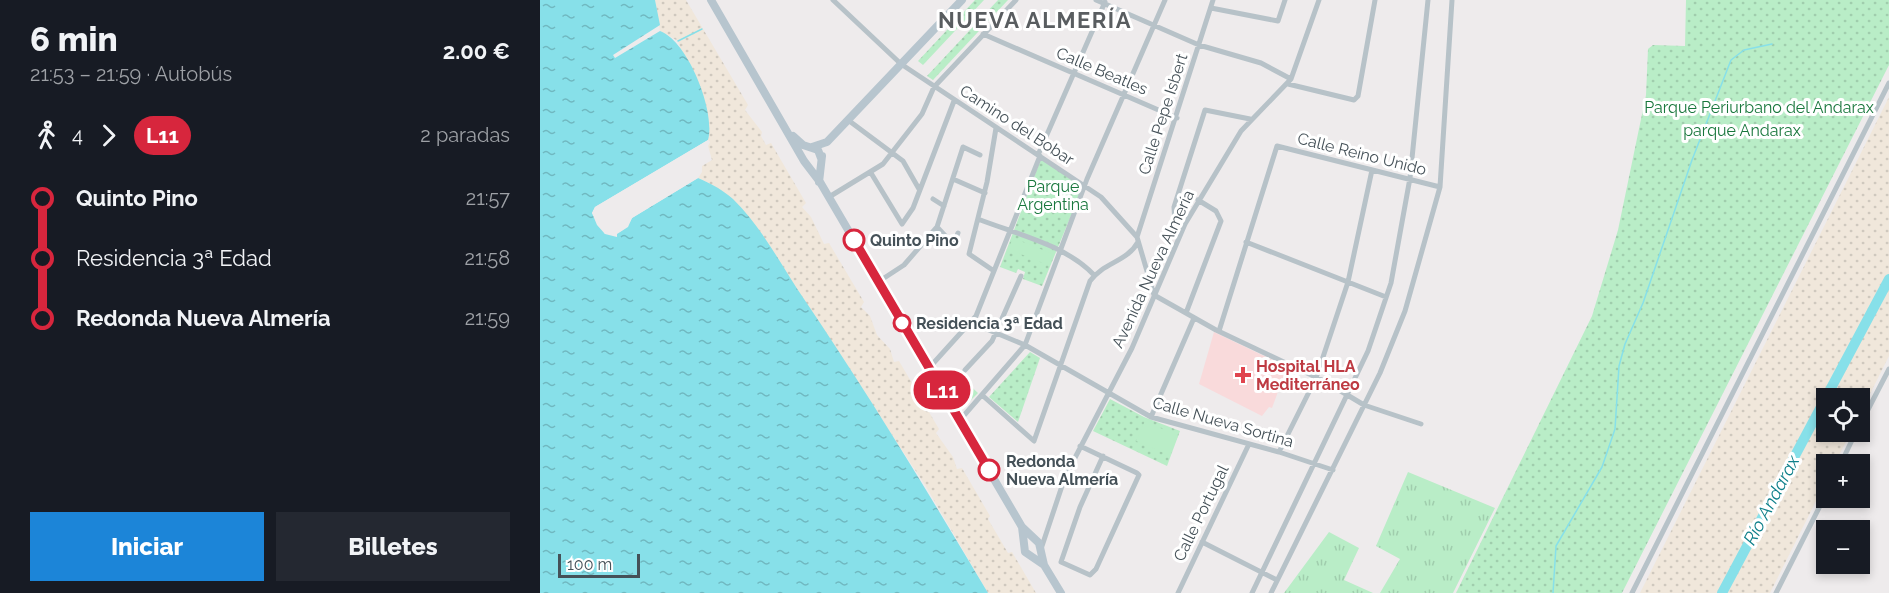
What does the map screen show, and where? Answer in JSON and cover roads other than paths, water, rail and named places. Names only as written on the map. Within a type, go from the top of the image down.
[{"type":"main road","points":[[711,0],[1022,527],[1034,538],[1038,553],[1061,593]]},
{"type":"main road","points":[[820,182],[821,158],[826,143],[962,0]]},
{"type":"main road","points":[[789,132],[809,147],[818,150],[821,158]]},
{"type":"main road","points":[[802,156],[803,148],[826,143]]},
{"type":"main road","points":[[811,170],[820,168]]},
{"type":"main road","points":[[1022,527],[1025,552],[1038,553]]},
{"type":"main road","points":[[1023,542],[1034,538]]},
{"type":"street","name":"Camino del Bobar","points":[[832,0],[901,64],[1101,197],[1138,239],[1154,295]]},
{"type":"street","points":[[828,197],[883,164],[922,114],[934,87],[1016,0]]},
{"type":"street","points":[[1096,0],[1199,45],[1261,63],[1290,81],[1353,100],[1358,96],[1375,0]]},
{"type":"street","points":[[960,420],[1025,345],[1086,185],[1165,0]]},
{"type":"street","name":"Calle Pepe Isbert","points":[[1138,239],[1213,0]]},
{"type":"street","points":[[1211,8],[1278,21],[1285,0]]},
{"type":"street","name":"Avenida Nueva Almería","points":[[1038,553],[1065,477],[1132,348],[1181,232],[1230,145],[1250,119],[1290,81],[1319,0]]},
{"type":"street","points":[[1252,593],[1368,351],[1386,297],[1410,180],[1428,0]]},
{"type":"street","points":[[1271,593],[1364,405],[1405,311],[1440,187],[1452,0]]},
{"type":"street","points":[[929,368],[972,323],[1011,232],[1039,155],[1105,2]]},
{"type":"street","name":"Calle Beatles","points":[[983,34],[1177,118]]},
{"type":"street","points":[[1632,593],[1889,83]]},
{"type":"street","points":[[871,173],[902,224],[913,208],[954,101]]},
{"type":"street","points":[[1181,232],[1175,223],[1174,207],[1205,110],[1250,119]]},
{"type":"street","points":[[848,120],[903,161],[919,189]]},
{"type":"street","points":[[993,271],[969,254],[985,193],[996,128]]},
{"type":"street","name":"Calle Reino Unido","points":[[1246,242],[1277,146],[1440,187]]},
{"type":"street","points":[[878,282],[904,265],[937,227],[963,147],[980,155]]},
{"type":"street","points":[[1279,452],[1316,378],[1348,282],[1372,170]]},
{"type":"street","points":[[953,179],[985,193]]},
{"type":"street","points":[[933,199],[944,206]]},
{"type":"street","points":[[1186,313],[1221,220],[1216,211],[1198,200]]},
{"type":"street","points":[[978,219],[1061,252],[1082,264],[1094,275]]},
{"type":"street","points":[[937,227],[953,244],[958,233]]},
{"type":"street","points":[[982,394],[1034,441],[1094,275],[1107,264],[1130,255],[1138,239]]},
{"type":"street","points":[[1219,332],[1246,242],[1386,297]]},
{"type":"street","points":[[965,370],[997,333],[1021,276]]},
{"type":"street","points":[[1154,295],[1219,332],[1348,394],[1364,405],[1420,424]]},
{"type":"street","points":[[1151,417],[1194,318]]},
{"type":"street","name":"Calle Nueva Sortina","points":[[972,323],[1025,345],[1151,417],[1279,452],[1333,470]]},
{"type":"street","points":[[1870,406],[1889,369]]},
{"type":"street","name":"Calle Portugal","points":[[1178,593],[1249,444]]},
{"type":"street","points":[[1080,446],[1103,456],[1139,475],[1096,569],[1089,575],[1061,562],[1080,507],[1103,456]]},
{"type":"street","points":[[1776,593],[1819,508]]},
{"type":"street","name":"Avenida Nueva Almería","points":[[1034,538],[1046,530]]},
{"type":"street","points":[[1203,542],[1278,580]]},
{"type":"water","points":[[540,0],[655,0],[660,25],[613,55],[615,58],[660,31],[670,37],[690,63],[698,79],[708,113],[708,140],[595,207],[592,213],[605,234],[618,232],[627,226],[632,218],[698,178],[733,199],[762,235],[852,372],[988,593],[540,593]]},
{"type":"waterway","points":[[678,41],[702,29]]},
{"type":"waterway","points":[[1553,593],[1556,546],[1602,467],[1615,429],[1619,366],[1625,344],[1643,303],[1692,160],[1731,60],[1744,50],[1772,44]]},
{"type":"waterway","name":"Río Andarax","points":[[1722,593],[1889,279]]},
{"type":"place","name":"Quinto Pino","points":[[854,240]]},
{"type":"place","name":"Residencia 3ª Edad","points":[[902,323]]},
{"type":"place","name":"Hospital HLA Mediterráneo","points":[[1243,375]]},
{"type":"place","name":"Redonda Nueva Almería","points":[[989,470]]},
{"type":"district","name":"NUEVA ALMERÍA","points":[[1035,20]]},
{"type":"park label","name":"Parque Periurbano del Andarax","points":[[1759,107]]},
{"type":"park label","name":"parque Andarax","points":[[1742,130]]},
{"type":"park label","name":"Parque Argentina","points":[[1053,195]]}]
